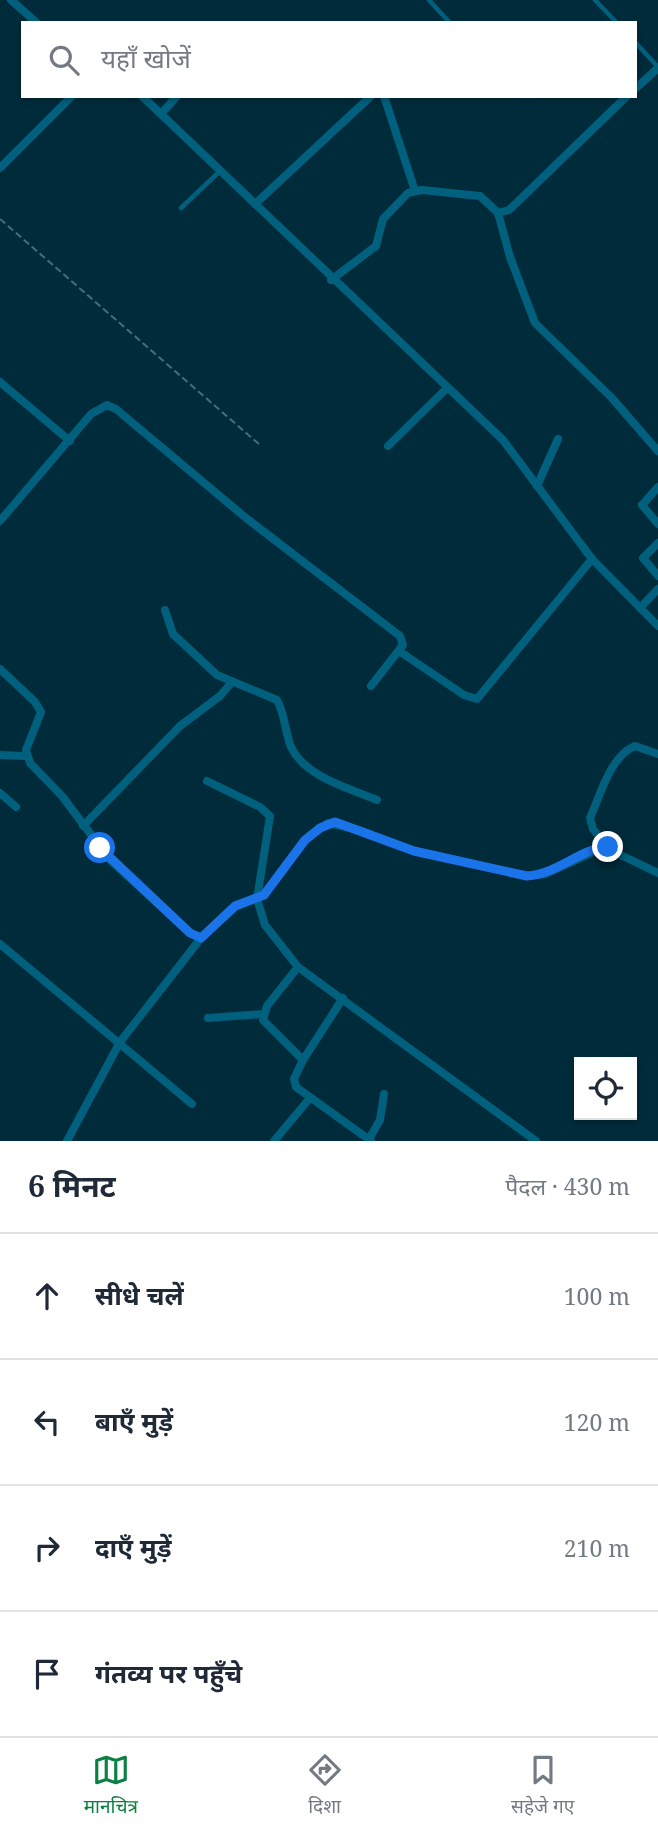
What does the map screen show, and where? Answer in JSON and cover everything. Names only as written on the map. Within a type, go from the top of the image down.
[{"type":"street","points":[[11,0],[35,21]]},
{"type":"street","points":[[637,87],[658,68]]},
{"type":"street","points":[[0,168],[70,98]]},
{"type":"street","points":[[144,98],[331,280],[503,440],[592,559],[658,626]]},
{"type":"street","points":[[160,114],[175,98]]},
{"type":"street","points":[[255,204],[369,98]]},
{"type":"street","points":[[385,98],[415,191]]},
{"type":"street","points":[[498,213],[509,210],[625,98]]},
{"type":"street","points":[[331,280],[376,246],[383,219],[408,193],[415,191],[480,196],[498,213],[510,257],[535,323],[611,397],[658,451]]},
{"type":"street","points":[[0,382],[70,441]]},
{"type":"street","points":[[388,446],[447,388]]},
{"type":"street","points":[[0,521],[99,407],[107,405],[116,409],[246,518],[395,632],[403,641],[399,651],[371,686]]},
{"type":"street","points":[[537,486],[558,439]]},
{"type":"street","points":[[658,488],[642,505],[658,524]]},
{"type":"street","points":[[658,543],[643,558],[658,576]]},
{"type":"street","points":[[399,651],[464,695],[477,699],[592,559]]},
{"type":"street","points":[[639,608],[658,589]]},
{"type":"street","points":[[165,610],[178,640],[217,675],[277,700],[294,752],[314,771],[377,800]]},
{"type":"street","points":[[0,669],[35,702],[41,712],[25,756]]},
{"type":"street","points":[[83,826],[180,726],[220,696],[232,682]]},
{"type":"street","points":[[658,754],[635,746],[620,757],[590,818],[593,829],[608,847],[658,873]]},
{"type":"street","points":[[0,755],[25,756],[122,872],[190,933],[201,938]]},
{"type":"street","points":[[207,781],[260,807],[270,816],[257,899],[265,925],[298,967],[536,1141]]},
{"type":"street","points":[[0,793],[16,807]]},
{"type":"street","points":[[67,1141],[120,1042],[201,938],[235,906],[257,899],[271,888],[305,840],[328,824],[335,822],[414,851],[527,876],[545,874],[593,850],[608,847]]},
{"type":"street","points":[[0,944],[192,1104]]},
{"type":"street","points":[[208,1018],[263,1014],[298,967]]},
{"type":"street","points":[[343,998],[303,1060],[294,1083],[310,1098],[370,1140],[380,1120],[384,1094]]},
{"type":"street","points":[[263,1014],[267,1026],[303,1060]]},
{"type":"street","points":[[274,1141],[310,1098]]},
{"type":"lane","points":[[429,0],[448,21]]},
{"type":"lane","points":[[595,0],[615,21]]},
{"type":"lane","points":[[637,44],[658,68]]},
{"type":"lane","points":[[181,208],[220,171]]},
{"type":"path","points":[[0,219],[260,445]]},
{"type":"route","points":[[100,848],[122,872],[190,933],[201,938],[216,927],[235,906],[264,895],[305,840],[320,828],[335,822],[414,851],[527,876],[545,874],[593,850],[608,847]]}]
